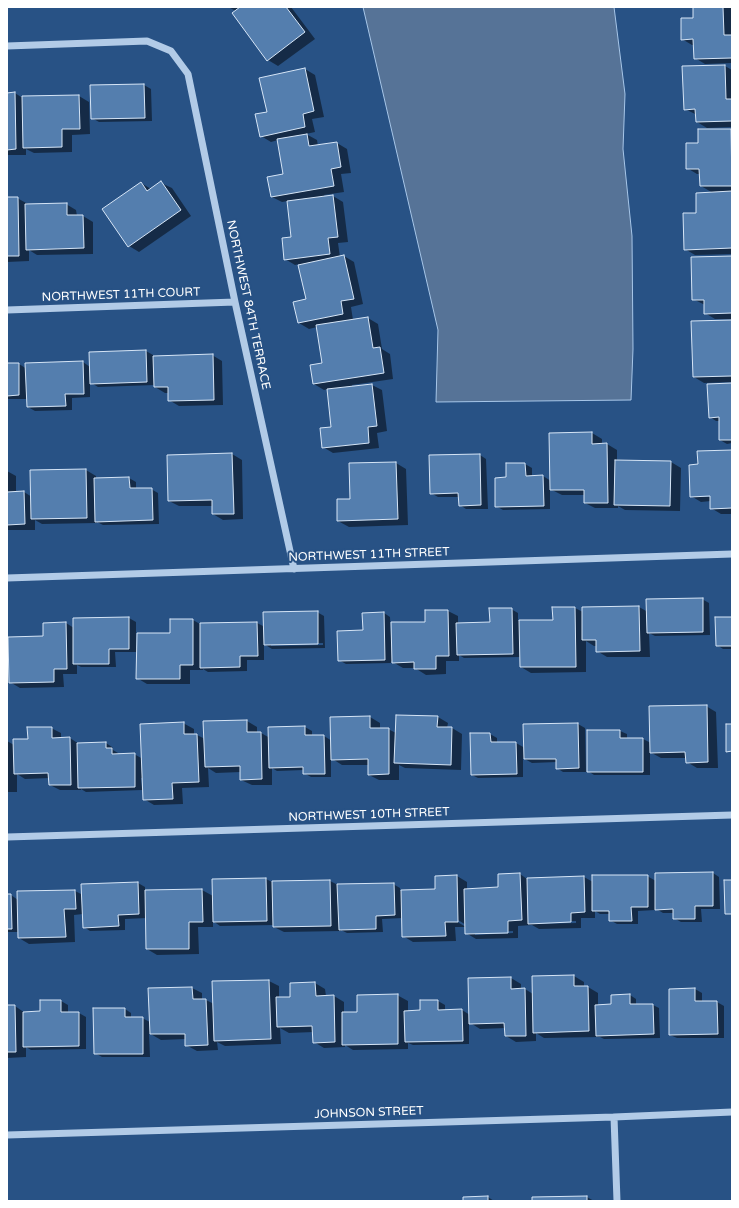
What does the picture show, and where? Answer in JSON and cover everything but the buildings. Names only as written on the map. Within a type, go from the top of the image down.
[{"type":"street","name":"NORTHWEST 84TH TERRACE","points":[[7,46],[147,41],[171,51],[188,74],[235,302],[294,569]]},
{"type":"street","name":"NORTHWEST 11TH COURT","points":[[7,310],[235,302]]},
{"type":"street","name":"NORTHWEST 11TH STREET","points":[[7,578],[732,554]]},
{"type":"street","name":"NORTHWEST 10TH STREET","points":[[7,837],[732,815]]},
{"type":"street","name":"JOHNSON STREET","points":[[7,1135],[614,1117],[732,1112]]},
{"type":"street","points":[[614,1117],[617,1201]]},
{"type":"water","points":[[363,7],[614,7],[625,94],[623,149],[632,236],[633,349],[631,400],[436,402],[438,330]]}]
